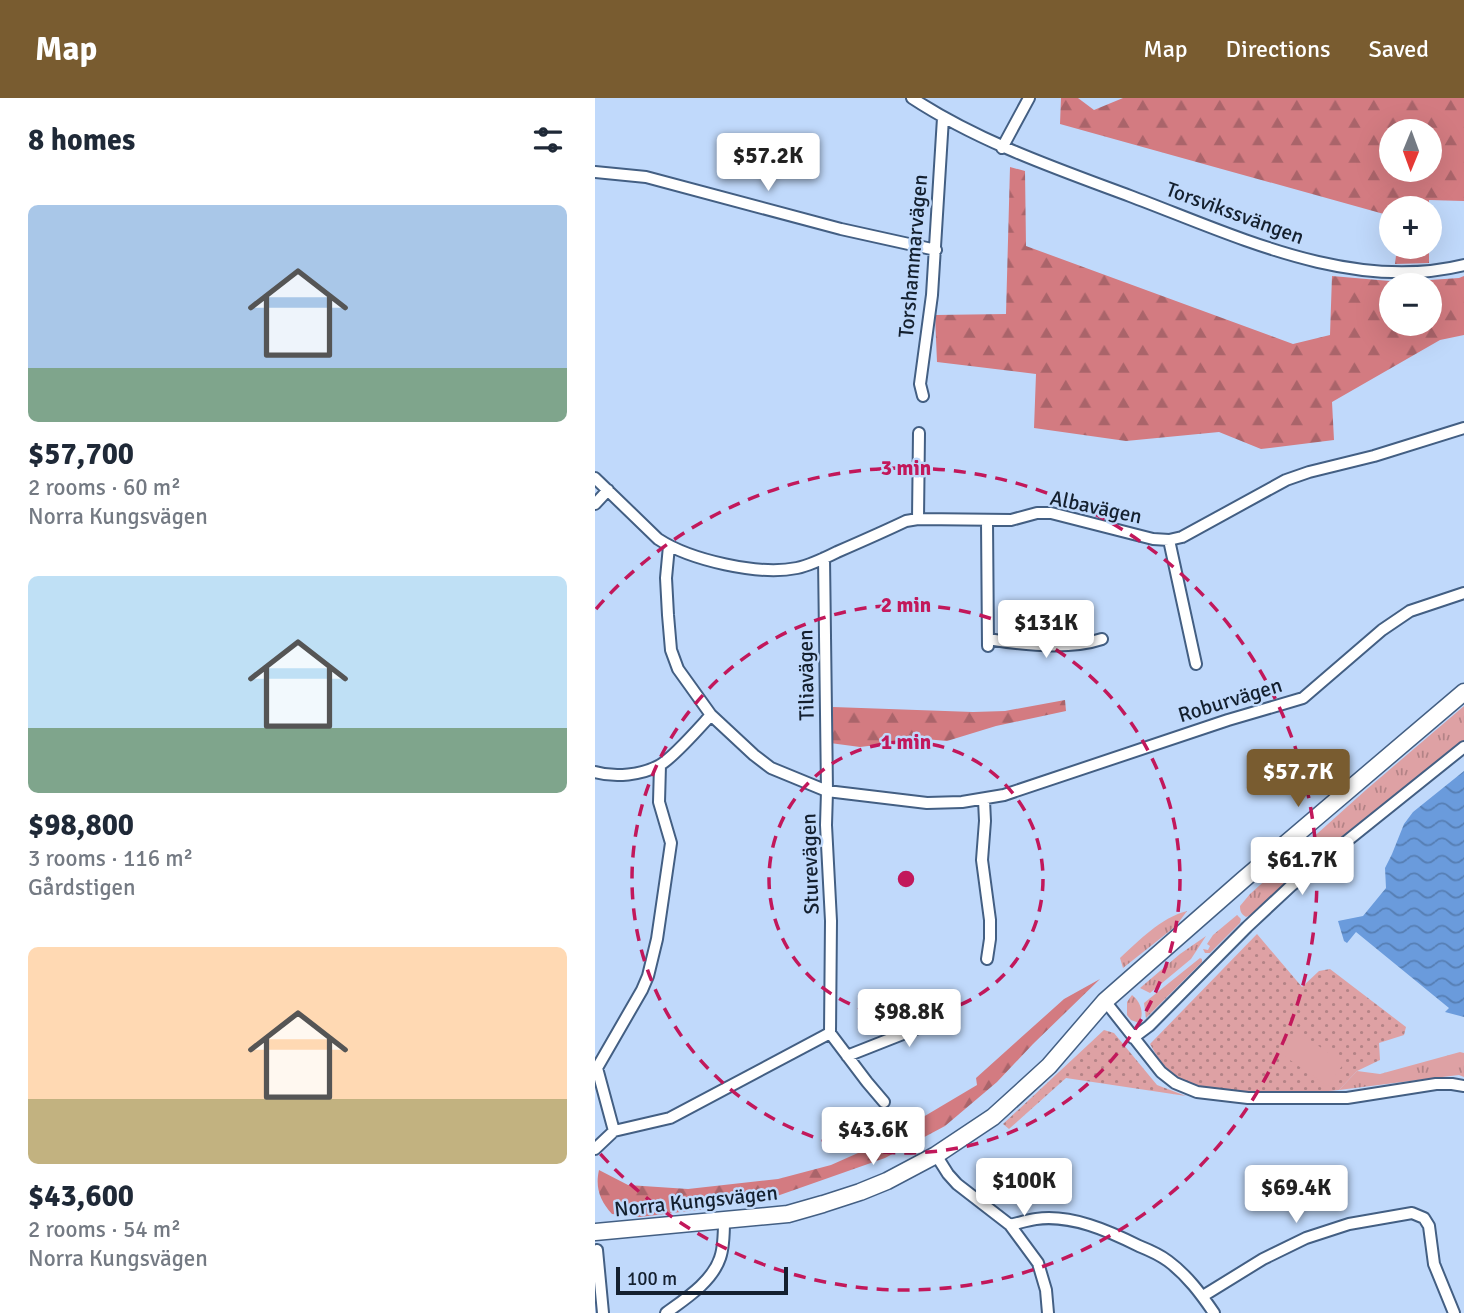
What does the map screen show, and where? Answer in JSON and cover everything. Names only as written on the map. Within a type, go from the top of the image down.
[{"type":"main road","name":"Norra Kungsvägen","points":[[595,1232],[787,1214],[823,1205],[887,1181],[936,1155],[993,1117],[1049,1066],[1105,1001],[1464,692]]},
{"type":"street","name":"Torsvikssvängen","points":[[912,98],[943,118],[1002,148],[1270,249],[1359,269],[1393,272],[1430,272],[1464,265]]},
{"type":"street","points":[[1002,148],[1029,98]]},
{"type":"street","name":"Torshammarvägen","points":[[923,396],[920,384],[936,250],[943,118]]},
{"type":"street","points":[[595,172],[646,177],[841,229],[936,250]]},
{"type":"street","points":[[1196,664],[1170,540],[1182,537],[1286,480],[1464,428]]},
{"type":"street","points":[[918,519],[919,433]]},
{"type":"street","points":[[595,478],[658,539],[669,546]]},
{"type":"street","points":[[595,504],[608,490]]},
{"type":"street","name":"Albavägen","points":[[669,546],[706,561],[764,570],[797,568],[918,519],[1011,520],[1037,513],[1051,513],[1153,539],[1170,540]]},
{"type":"street","points":[[987,521],[988,643],[1087,644],[1102,639]]},
{"type":"street","name":"Sturevägen","points":[[669,546],[667,615],[671,650],[678,669],[711,715],[754,755],[771,768],[827,791],[831,921],[830,1032]]},
{"type":"street","name":"Tiliavägen","points":[[824,558],[827,791]]},
{"type":"street","name":"Roburvägen","points":[[827,791],[927,803],[984,800],[1004,795],[1228,720],[1303,698],[1382,630],[1411,611],[1464,593]]},
{"type":"street","points":[[595,772],[620,775],[660,765],[711,715]]},
{"type":"street","points":[[1133,1038],[1149,1026],[1291,885],[1464,747]]},
{"type":"street","points":[[614,1131],[596,1068],[642,990],[657,939],[671,843],[659,802],[660,765]]},
{"type":"street","points":[[984,800],[982,860],[990,920],[987,959]]},
{"type":"street","points":[[847,1056],[918,1028],[920,1001]]},
{"type":"street","points":[[1105,1001],[1161,1072],[1175,1083],[1196,1092],[1260,1098],[1347,1098],[1436,1084],[1464,1086]]},
{"type":"street","points":[[595,1149],[614,1131],[670,1118],[830,1032],[884,1102]]},
{"type":"street","points":[[936,1155],[957,1184],[1010,1226],[1038,1263],[1046,1290],[1048,1313]]},
{"type":"street","points":[[1203,1296],[1263,1259],[1306,1238],[1349,1224],[1412,1213],[1424,1218],[1429,1226],[1434,1264],[1454,1313]]},
{"type":"street","points":[[1010,1226],[1038,1219],[1078,1222],[1100,1228],[1166,1259],[1180,1270],[1215,1313]]},
{"type":"street","points":[[666,1313],[693,1294],[719,1260],[724,1220]]},
{"type":"street","points":[[597,1250],[603,1313]]},
{"type":"green space","points":[[1061,98],[1078,98],[1094,110],[1123,98],[1464,98],[1464,201],[1442,200],[1442,196],[1379,196],[1379,213],[1060,124]]},
{"type":"green space","points":[[1010,167],[1025,171],[1026,246],[1293,344],[1330,335],[1332,276],[1379,280],[1379,336],[1442,336],[1442,279],[1464,276],[1464,335],[1440,340],[1332,402],[1334,440],[1261,449],[1219,432],[1126,441],[1034,428],[1036,374],[937,362],[935,315],[1006,314]]},
{"type":"green space","points":[[1396,259],[1429,259],[1429,263],[1395,264]]},
{"type":"green space","points":[[1065,700],[1066,711],[996,726],[947,741],[925,739],[860,747],[830,743],[833,707],[973,712],[1005,711]]},
{"type":"green space","points":[[1464,706],[1464,741],[1251,915],[1243,915],[1240,906],[1250,894]]},
{"type":"green space","points":[[1187,911],[1176,926],[1123,968],[1120,958],[1143,937],[1159,924]]},
{"type":"green space","points":[[1237,915],[1241,919],[1240,923],[1210,953],[1205,953],[1203,949],[1208,950],[1210,946],[1207,944],[1213,935]]},
{"type":"green space","points":[[1257,934],[1302,987],[1319,971],[1330,969],[1406,1027],[1404,1035],[1379,1043],[1380,1060],[1357,1071],[1339,1090],[1277,1095],[1229,1093],[1207,1090],[1173,1074],[1150,1044]]},
{"type":"green space","points":[[1206,936],[1191,959],[1150,993],[1140,988],[1180,954]]},
{"type":"green space","points":[[1200,958],[1202,962],[1146,1018],[1144,1003]]},
{"type":"green space","points":[[1100,979],[997,1082],[945,1126],[885,1158],[777,1196],[709,1203],[705,1209],[640,1217],[612,1214],[604,1204],[598,1188],[599,1170],[628,1185],[688,1189],[778,1179],[831,1165],[876,1145],[977,1085],[976,1078],[1064,999]]},
{"type":"green space","points":[[1132,995],[1141,1007],[1139,1023],[1127,1015],[1127,1002]]},
{"type":"green space","points":[[1104,1030],[1114,1033],[1157,1085],[1186,1096],[1066,1078],[1009,1129],[1003,1124]]},
{"type":"green space","points":[[1296,1031],[1344,1063],[1328,1086],[1281,1054]]},
{"type":"green space","points":[[1464,1053],[1464,1077],[1459,1075],[1339,1090],[1357,1071],[1380,1074]]},
{"type":"water","points":[[1464,771],[1464,1017],[1445,1012],[1449,1008],[1356,932],[1347,943],[1344,941],[1338,921],[1363,916],[1386,888],[1385,868],[1404,824],[1413,812]]}]
